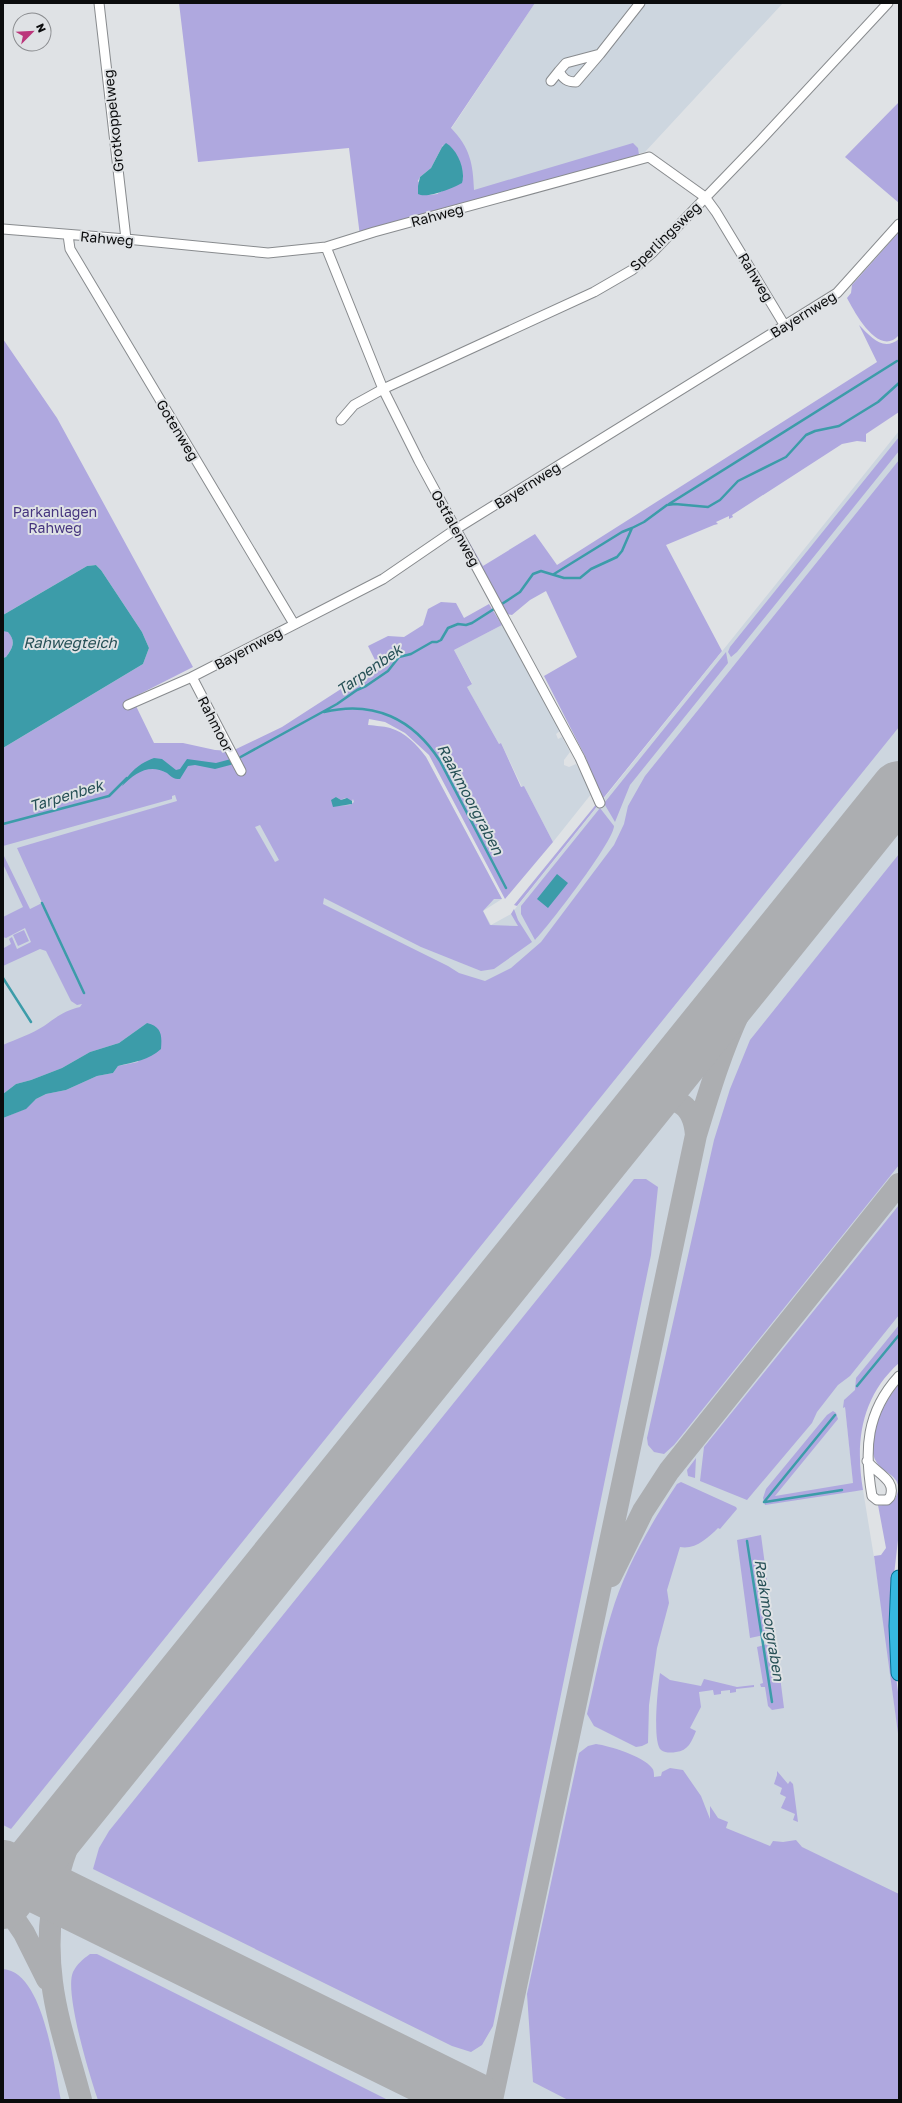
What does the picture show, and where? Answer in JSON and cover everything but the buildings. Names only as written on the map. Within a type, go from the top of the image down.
[{"type":"highway","points":[[899,1578],[897,1626],[899,1673]]},
{"type":"street","name":"Grotkoppelweg","points":[[99,3],[126,239]]},
{"type":"street","points":[[559,71],[563,78],[569,82],[576,82],[640,3]]},
{"type":"street","name":"Sperlingsweg","points":[[341,420],[354,405],[383,389],[594,292],[622,277],[653,252],[766,135],[888,3]]},
{"type":"street","points":[[551,81],[566,63],[600,54]]},
{"type":"street","name":"Rahweg","points":[[3,230],[126,239],[268,253],[326,247],[374,232],[646,157],[652,158],[705,197],[716,212],[785,326]]},
{"type":"street","name":"Bayernweg","points":[[128,705],[192,677],[383,578],[456,529],[840,291],[899,224]]},
{"type":"street","name":"Gotenweg","points":[[68,235],[70,249],[294,624]]},
{"type":"street","name":"Ostfalenweg","points":[[326,247],[383,389],[456,529],[495,598],[580,758],[600,803]]},
{"type":"street","name":"Rahmoor","points":[[192,677],[239,768]]},
{"type":"street","points":[[868,1461],[868,1441],[874,1417],[886,1392],[899,1376]]},
{"type":"shaded area","points":[[535,3],[783,3],[645,152],[472,193],[449,132]]},
{"type":"shaded area","points":[[899,431],[899,1340],[845,1406],[854,1491],[863,1490],[880,1594],[899,1741],[899,2100],[3,2100],[3,839],[174,791],[175,796],[350,722],[390,728],[404,735],[418,747],[426,757],[502,899],[483,911],[491,925],[511,914]]},
{"type":"shaded area","points":[[502,625],[560,731],[556,734],[558,739],[562,737],[570,752],[564,760],[564,765],[569,767],[576,764],[592,793],[553,842],[524,786],[522,787],[501,743],[499,744],[467,687],[472,683],[454,650]]},
{"type":"green space","points":[[179,3],[535,3],[451,128],[462,142],[469,156],[473,172],[474,190],[633,143],[638,148],[639,155],[414,217],[360,236],[349,148],[198,162]],"holes":[[[443,145],[462,168],[463,179],[437,194],[429,195],[418,181],[420,177],[431,168]]]},
{"type":"green space","points":[[899,102],[899,203],[845,157]]},
{"type":"green space","points":[[899,232],[899,335],[891,341],[884,341],[868,331],[847,298],[851,293],[852,285]]},
{"type":"green space","points":[[859,325],[873,338],[882,343],[893,343],[899,339],[899,412],[866,434],[866,442],[857,441],[842,444],[732,515],[733,517],[729,519],[729,516],[716,522],[718,524],[666,545],[722,651],[601,801],[585,761],[587,760],[544,676],[577,657],[546,591],[530,600],[512,615],[507,614],[465,542],[468,540],[483,566],[535,534],[557,565],[877,362]]},
{"type":"green space","name":"Parkanlagen Rahweg","points":[[3,339],[57,418],[193,667],[124,702],[127,710],[136,706],[154,743],[183,743],[215,750],[232,751],[282,727],[344,687],[379,668],[368,646],[388,636],[404,637],[423,625],[428,609],[441,602],[456,603],[464,618],[489,604],[502,625],[454,650],[472,684],[467,687],[499,744],[501,743],[521,787],[524,786],[553,842],[505,899],[429,755],[405,733],[385,722],[369,719],[368,725],[387,727],[401,733],[415,744],[426,757],[502,899],[494,899],[483,911],[490,925],[518,926],[511,914],[514,909],[518,920],[532,942],[494,969],[481,971],[421,947],[324,898],[323,904],[448,966],[459,973],[485,981],[511,968],[541,942],[614,845],[624,824],[628,806],[645,776],[899,460],[899,727],[11,1829],[3,1825],[3,1118],[25,1109],[36,1099],[46,1094],[66,1090],[97,1076],[113,1073],[118,1066],[138,1062],[147,1023],[119,1043],[90,1052],[62,1068],[16,1084],[3,1094],[3,1045],[34,1032],[65,1012],[80,1007],[82,1004],[77,1005],[71,1001],[46,951],[40,949],[3,966],[3,945],[4,948],[11,944],[9,939],[12,937],[17,949],[31,942],[25,928],[6,938],[3,937],[3,917],[23,907],[3,864],[3,854],[30,909],[42,903],[17,848],[177,801],[175,795],[172,796],[172,799],[3,846],[3,748],[143,664],[149,648],[142,632],[101,570],[96,565],[87,566],[3,615]],"holes":[[[336,797],[341,800],[345,798],[352,801],[353,799],[354,802],[350,805],[336,806]],[[260,825],[279,860],[275,862],[255,827]]]},
{"type":"green space","points":[[899,437],[899,451],[737,652],[731,657],[728,652],[730,647]]},
{"type":"green space","points":[[3,631],[8,631],[12,638],[13,644],[6,657],[3,658]]},
{"type":"green space","points":[[726,652],[728,663],[630,785],[615,822],[605,805],[605,802]]},
{"type":"green space","points":[[598,802],[599,804],[517,906],[514,905]]},
{"type":"green space","points":[[600,808],[614,826],[611,835],[579,884],[535,940],[521,914],[521,906]]},
{"type":"green space","points":[[899,854],[899,1165],[674,1445],[664,1454],[654,1452],[648,1445],[647,1438],[714,1140],[730,1089],[750,1040]]},
{"type":"green space","points":[[24,930],[29,941],[18,946],[13,935]]},
{"type":"green space","points":[[634,1179],[646,1179],[658,1187],[651,1255],[493,2026],[482,2045],[471,2052],[452,2046],[93,1869],[99,1848],[109,1831]]},
{"type":"green space","points":[[899,1205],[899,1315],[850,1376],[838,1385],[817,1412],[812,1423],[747,1500],[700,1481],[704,1447]]},
{"type":"green space","points":[[899,1325],[899,1363],[886,1376],[876,1390],[864,1421],[860,1455],[863,1490],[765,1505],[763,1498],[766,1489],[827,1415],[833,1411],[836,1413],[838,1419],[775,1496],[853,1483],[845,1407],[843,1408],[844,1400],[855,1390],[856,1378]]},
{"type":"green space","points":[[899,1384],[899,1531],[894,1575],[895,1668],[899,1700],[899,1741],[874,1556],[881,1555],[886,1548],[878,1505],[890,1503],[896,1497],[898,1485],[895,1478],[877,1463],[873,1454],[872,1444],[877,1422],[893,1391]]},
{"type":"green space","points":[[696,1458],[695,1478],[688,1476],[687,1470]]},
{"type":"green space","points":[[681,1482],[736,1507],[737,1509],[720,1529],[718,1528],[701,1542],[691,1547],[680,1547],[667,1590],[669,1603],[657,1648],[649,1705],[648,1743],[636,1747],[594,1726],[587,1714],[607,1627],[623,1580],[657,1515],[677,1484]]},
{"type":"green space","points":[[761,1535],[774,1633],[750,1638],[737,1540]]},
{"type":"green space","points":[[767,1644],[776,1645],[784,1708],[772,1710],[768,1706],[765,1687],[761,1687],[760,1684],[763,1683],[757,1647]]},
{"type":"green space","points":[[660,1673],[670,1680],[701,1686],[704,1679],[737,1687],[754,1685],[754,1687],[736,1689],[736,1692],[730,1693],[730,1690],[721,1691],[721,1694],[714,1695],[713,1690],[699,1692],[701,1707],[690,1728],[696,1731],[687,1748],[672,1753],[661,1750],[658,1745],[656,1714]]},
{"type":"green space","points":[[596,1744],[617,1749],[641,1759],[653,1769],[654,1777],[661,1776],[662,1772],[670,1768],[683,1770],[701,1796],[710,1819],[710,1806],[718,1818],[728,1822],[726,1828],[770,1846],[773,1841],[783,1842],[796,1840],[802,1847],[899,1894],[899,2100],[568,2100],[533,2082],[527,1994],[579,1753],[588,1746]]},
{"type":"green space","points":[[777,1771],[788,1784],[790,1781],[793,1784],[798,1822],[793,1820],[795,1814],[781,1808],[786,1797],[780,1794],[782,1788],[774,1784]]},
{"type":"green space","points":[[90,1954],[97,1954],[388,2100],[98,2100],[79,2035],[72,1997],[71,1982],[75,1969],[80,1962]]},
{"type":"green space","points":[[3,1969],[17,1974],[28,1986],[38,2003],[50,2045],[61,2100],[3,2100]]},
{"type":"water","points":[[446,143],[454,151],[460,161],[463,173],[462,183],[434,194],[418,194],[420,177],[431,168],[442,147]]},
{"type":"water","name":"Rahwegteich","points":[[96,565],[101,570],[142,632],[149,648],[143,664],[3,748],[3,658],[6,657],[10,651],[13,641],[8,632],[3,631],[3,615],[87,566]]},
{"type":"water","points":[[154,758],[162,759],[176,770],[180,769],[187,759],[216,763],[231,759],[234,764],[215,769],[195,765],[188,766],[180,779],[171,777],[167,773],[160,770],[148,769],[132,777],[122,786],[128,776],[135,769]]},
{"type":"water","points":[[336,797],[341,800],[347,798],[352,801],[352,804],[333,807],[331,800]]},
{"type":"water","points":[[557,874],[568,883],[548,908],[537,899]]},
{"type":"water","points":[[147,1023],[156,1027],[160,1032],[161,1049],[156,1053],[141,1060],[118,1066],[113,1073],[97,1076],[66,1090],[46,1094],[36,1099],[26,1109],[3,1118],[3,1094],[16,1084],[62,1068],[90,1052],[119,1043]]},
{"type":"waterway","points":[[669,504],[897,361]]},
{"type":"waterway","name":"Tarpenbek","points":[[237,759],[337,704],[357,690],[366,686],[388,671],[399,657],[411,654],[432,642],[441,640],[448,628],[458,624],[466,625],[472,623],[520,592],[533,574],[541,571],[564,578],[580,578],[591,569],[617,557],[622,551],[632,528],[644,522],[667,505],[675,504],[708,507],[720,500],[738,481],[786,457],[806,435],[815,431],[839,426],[878,402],[899,383]]},
{"type":"waterway","points":[[554,574],[622,532],[632,528]]},
{"type":"waterway","name":"Raakmoorgraben","points":[[324,712],[342,709],[376,711],[391,716],[418,734],[440,761],[506,888]]},
{"type":"waterway","name":"Tarpenbek","points":[[3,824],[109,796],[127,778]]},
{"type":"waterway","points":[[42,903],[84,993]]},
{"type":"waterway","points":[[3,978],[31,1022]]},
{"type":"waterway","points":[[857,1386],[899,1335]]},
{"type":"waterway","points":[[764,1502],[835,1415]]},
{"type":"waterway","points":[[765,1502],[842,1490]]},
{"type":"waterway","name":"Raakmoorgraben","points":[[747,1541],[772,1702]]},
{"type":"taxiway","points":[[492,2100],[696,1135],[722,1055],[741,1009],[767,965],[815,894]]},
{"type":"taxiway","points":[[642,1107],[653,1103],[671,1100],[679,1103],[685,1107],[690,1114],[694,1123],[696,1135]]},
{"type":"taxiway","points":[[611,1576],[643,1511],[669,1471],[899,1184]]},
{"type":"taxiway","points":[[81,2100],[54,1997],[50,1954],[50,1926],[53,1899],[59,1873],[68,1847],[78,1821],[107,1773]]},
{"type":"taxiway","points":[[3,1875],[31,1856],[61,1830]]},
{"type":"taxiway","points":[[3,1902],[24,1933],[47,1979]]},
{"type":"runway","points":[[3,1901],[899,789]]},
{"type":"runway","points":[[3,1868],[474,2100]]}]
